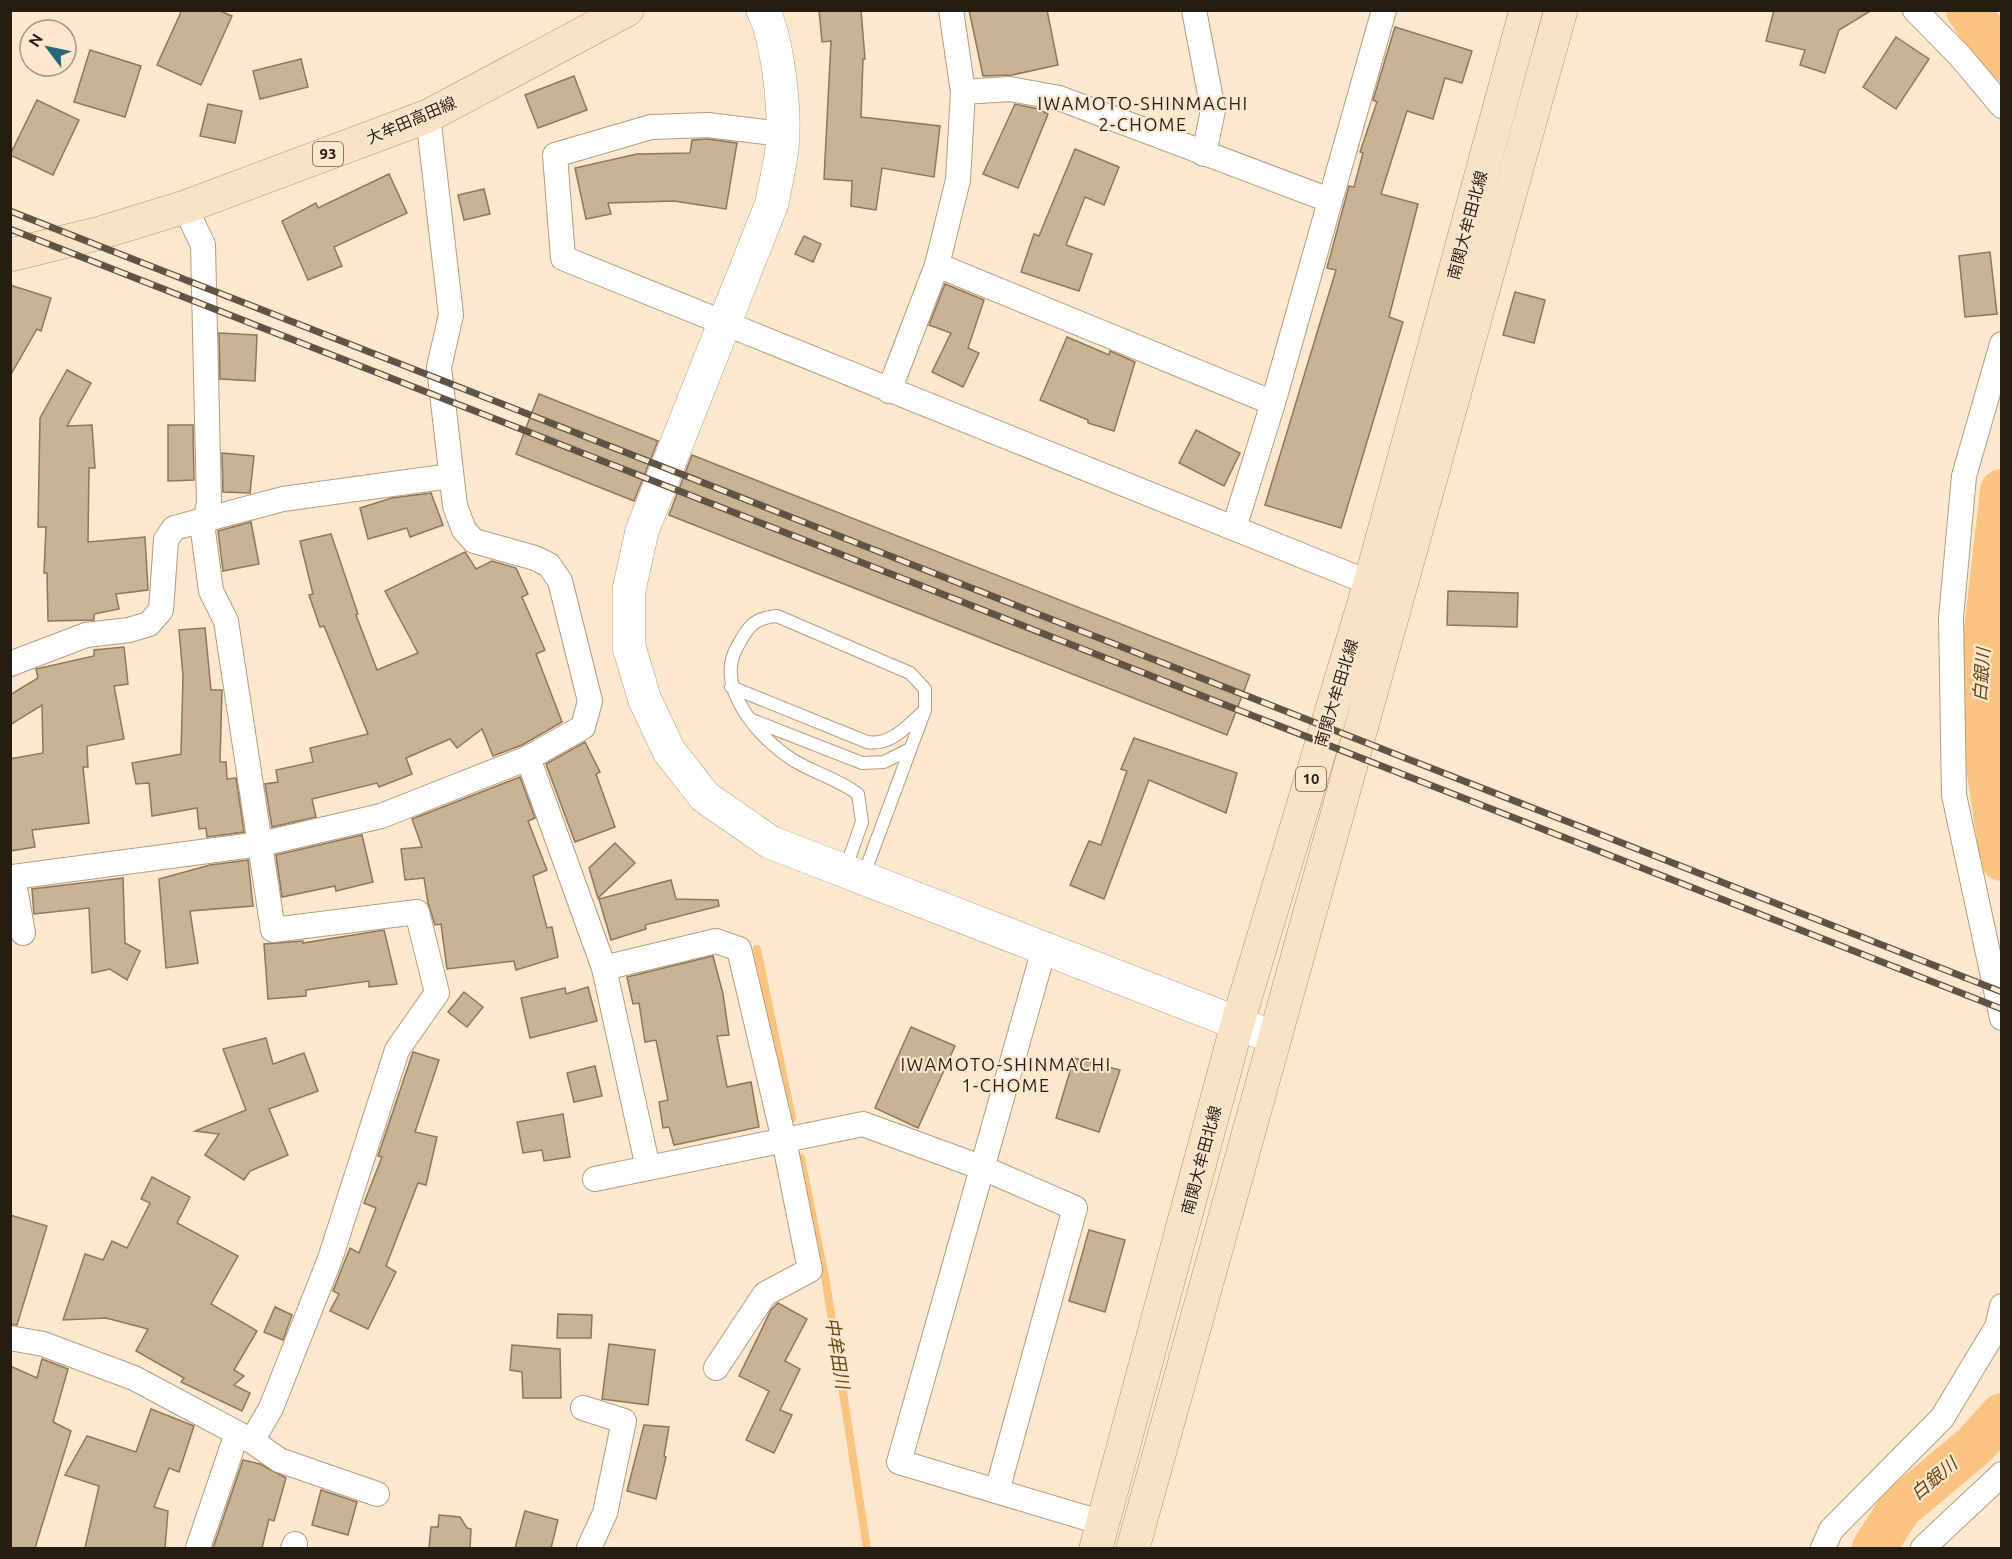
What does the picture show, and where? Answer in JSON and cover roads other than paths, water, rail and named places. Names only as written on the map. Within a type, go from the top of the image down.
[{"type":"main road","name":"大牟田高田線","points":[[10,255],[100,233],[185,207],[428,116],[627,10]]},
{"type":"main road","name":"南関大牟田北線","points":[[1100,1536],[1237,1025],[1370,583],[1526,10]]},
{"type":"main road","name":"南関大牟田北線","points":[[1133,1548],[1273,1037],[1561,10]]},
{"type":"street","points":[[763,10],[768,21],[779,80],[783,147],[772,203],[642,531],[629,590],[629,647],[645,700],[669,752],[705,797],[770,842],[1237,1025],[1273,1037]]},
{"type":"street","points":[[889,391],[937,265],[958,180],[963,92],[951,10]]},
{"type":"street","points":[[1194,10],[1213,110],[1204,154]]},
{"type":"street","points":[[1234,528],[1273,403],[1384,10]]},
{"type":"street","points":[[1915,10],[1960,56],[2001,106]]},
{"type":"street","points":[[963,92],[1010,89],[1059,98],[1329,200]]},
{"type":"street","points":[[23,933],[13,877],[261,843],[381,816],[528,758],[583,727],[590,701],[560,582],[549,565],[535,558],[474,541],[464,530],[455,506],[439,367],[451,315],[428,116]]},
{"type":"street","points":[[782,134],[708,125],[651,127],[555,156],[563,258],[723,325],[1370,583]]},
{"type":"street","points":[[185,207],[203,245],[209,503],[202,531],[211,591],[226,621],[273,930],[417,912],[437,993],[397,1050],[330,1259],[271,1408],[244,1437],[198,1548]]},
{"type":"street","points":[[937,265],[1273,403]]},
{"type":"street","points":[[2001,344],[1964,476],[1952,618],[1954,795],[2001,1018]]},
{"type":"street","points":[[10,664],[86,636],[148,624],[161,610],[166,540],[174,528],[283,499],[451,476]]},
{"type":"street","points":[[528,758],[604,968],[648,1168]]},
{"type":"street","points":[[604,968],[716,940],[738,949],[783,1140],[810,1270],[765,1294],[716,1368]]},
{"type":"street","points":[[1044,949],[899,1462],[997,1491],[1100,1536]]},
{"type":"street","points":[[595,1179],[863,1124],[983,1168],[1075,1208],[997,1491]]},
{"type":"street","points":[[1822,1548],[1831,1530],[1942,1418],[1997,1327],[2001,1306]]},
{"type":"street","points":[[10,1338],[43,1344],[134,1378],[244,1437],[279,1460],[377,1494]]},
{"type":"street","points":[[583,1408],[624,1421],[604,1513],[589,1548]]},
{"type":"street","points":[[1923,1548],[2001,1474]]},
{"type":"lane","points":[[777,616],[910,673],[925,689],[925,710],[854,874],[862,822],[858,794],[842,782],[793,760],[757,729],[731,687],[729,674],[735,651],[747,629],[760,618],[777,616]]},
{"type":"lane","points":[[731,687],[867,742],[879,744],[901,732],[925,710]]},
{"type":"lane","points":[[751,720],[862,763],[884,762],[910,749]]},
{"type":"waterway","name":"白銀川","points":[[1968,10],[2002,59]]},
{"type":"waterway","name":"白銀川","points":[[2002,491],[1978,700],[2002,859]]},
{"type":"waterway","name":"中牟田川","points":[[757,949],[792,1118]]},
{"type":"waterway","name":"中牟田川","points":[[801,1158],[826,1282],[867,1548]]},
{"type":"waterway","name":"白銀川","points":[[1874,1548],[1900,1508],[1975,1445],[2002,1415]]},
{"type":"railway","points":[[10,211],[2002,992]]},
{"type":"railway","points":[[10,229],[2002,1009]]},
{"type":"district","name":"IWAMOTO-SHINMACHI 2-CHOME","points":[[1143,114]]},
{"type":"district","name":"IWAMOTO-SHINMACHI 1-CHOME","points":[[1006,1075]]}]
